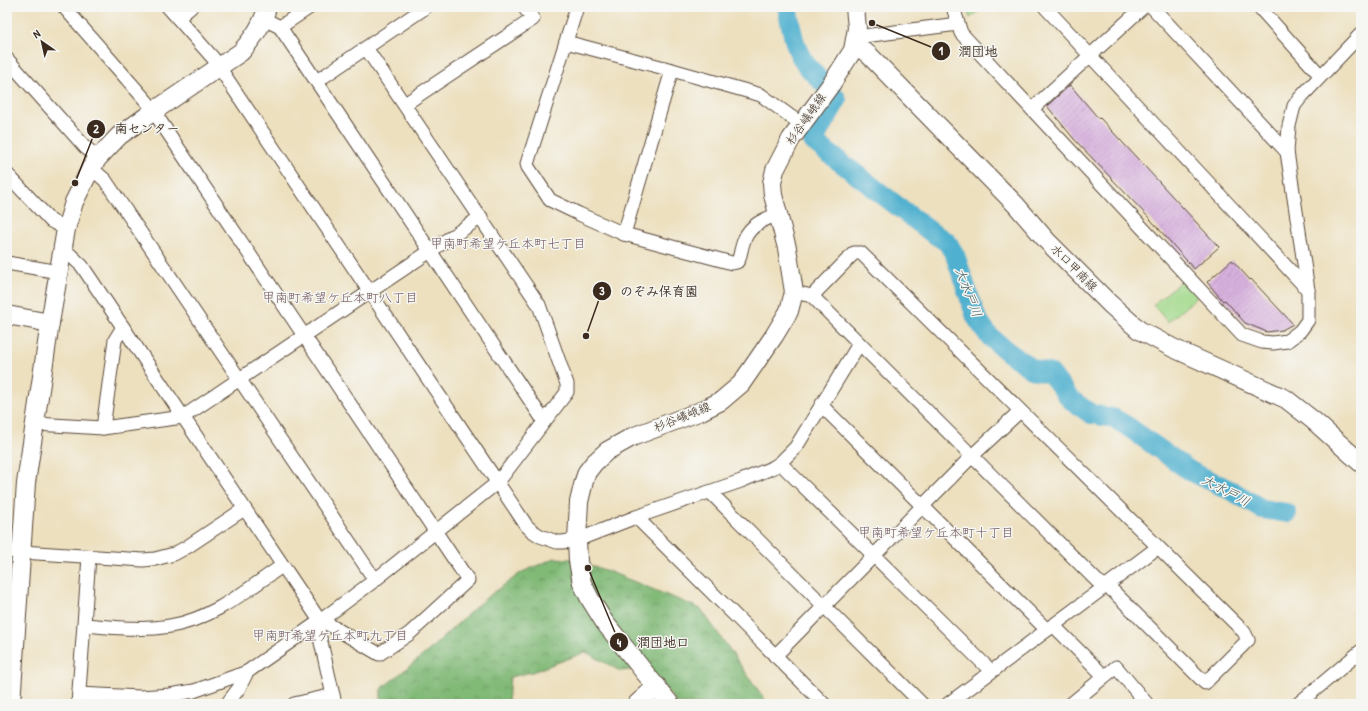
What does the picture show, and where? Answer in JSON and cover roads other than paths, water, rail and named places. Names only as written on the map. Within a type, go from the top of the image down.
[{"type":"main road","points":[[854,7],[857,21],[855,40]]},
{"type":"main road","points":[[11,704],[12,614],[15,551],[36,424],[50,323],[66,230],[74,202],[94,163],[128,129],[241,52],[253,37],[265,13]]},
{"type":"main road","name":"杉谷嶬峨線","points":[[670,704],[615,635],[590,599],[582,583],[576,540],[579,502],[587,472],[607,450],[632,437],[701,411],[720,401],[741,384],[778,330],[788,311],[794,292],[787,248],[773,195],[772,183],[775,170],[801,124],[828,88],[850,54],[855,40]]},
{"type":"main road","name":"水口甲南線","points":[[855,40],[1016,205],[1047,241],[1105,299],[1139,330],[1173,348],[1286,399],[1314,421],[1361,463]]},
{"type":"main road","points":[[7,315],[50,323]]},
{"type":"main road","points":[[637,704],[656,686]]},
{"type":"street","points":[[63,248],[82,266],[320,621],[328,624],[379,654],[409,634],[468,580],[154,111],[64,7]]},
{"type":"street","points":[[168,7],[213,58],[498,482],[531,530],[540,536],[556,542],[576,540],[636,517],[765,472],[780,463],[796,447],[859,344]]},
{"type":"street","points":[[178,18],[191,7]]},
{"type":"street","points":[[280,27],[310,7]]},
{"type":"street","points":[[316,81],[426,7]]},
{"type":"street","points":[[405,104],[533,19],[524,7]]},
{"type":"street","points":[[577,7],[527,164],[550,200],[624,234],[732,263],[737,262],[739,259],[745,237],[752,229],[763,220],[778,214]]},
{"type":"street","points":[[953,7],[961,33],[1242,335],[1262,342],[1273,343],[1287,341],[1300,331],[1308,320],[1308,290],[1288,152],[1288,126],[1294,106],[1300,98],[1320,75],[1361,34]]},
{"type":"street","points":[[1045,7],[1308,290]]},
{"type":"street","points":[[1032,109],[1143,7]]},
{"type":"street","points":[[1152,7],[1288,152]]},
{"type":"street","points":[[1259,7],[1320,75]]},
{"type":"street","points":[[265,13],[280,27],[544,422]]},
{"type":"street","points":[[855,40],[958,24]]},
{"type":"street","points":[[566,42],[760,95],[801,124]]},
{"type":"street","points":[[89,556],[79,699],[170,695],[194,690],[247,672],[375,580],[498,482],[567,392],[567,384],[539,305],[366,48]]},
{"type":"street","points":[[7,59],[85,147],[105,180],[375,580]]},
{"type":"street","points":[[624,234],[672,70]]},
{"type":"street","points":[[7,174],[51,221],[66,230]]},
{"type":"street","points":[[36,424],[103,428],[183,417],[481,217]]},
{"type":"street","points":[[794,292],[812,296],[1097,581],[1113,591],[1205,683],[1248,640],[1244,632],[1157,548],[861,252],[854,253],[812,296]]},
{"type":"street","points":[[7,263],[59,272]]},
{"type":"street","points":[[103,428],[115,340],[123,326]]},
{"type":"street","points":[[821,405],[1050,628],[1104,676]]},
{"type":"street","points":[[775,656],[972,456],[1020,411]]},
{"type":"street","points":[[780,463],[991,671]]},
{"type":"street","points":[[710,492],[922,704]]},
{"type":"street","points":[[15,551],[143,560],[165,557],[187,548],[244,509]]},
{"type":"street","points":[[636,517],[824,704]]},
{"type":"street","points":[[948,704],[1157,548]]},
{"type":"street","points":[[84,625],[150,628],[170,626],[194,620],[226,604],[282,566]]},
{"type":"street","points":[[294,704],[334,700],[318,629],[320,621]]},
{"type":"street","points":[[1298,704],[1361,651]]},
{"type":"street","points":[[1071,704],[1116,667],[1147,704]]},
{"type":"street","points":[[227,704],[247,672]]},
{"type":"waterway","name":"大水戸川","points":[[787,7],[793,34],[800,54],[811,70],[830,90],[837,100],[813,141],[931,232],[947,242],[955,255],[976,317],[989,336],[1032,369],[1051,374],[1070,399],[1091,414],[1113,418],[1127,426],[1190,471],[1234,492],[1262,509],[1287,513]]},
{"type":"place","name":"潤団地","points":[[872,23]]},
{"type":"place","name":"南センター","points":[[75,183]]},
{"type":"place","name":"のぞみ保育園","points":[[586,336]]},
{"type":"place","name":"潤団地口","points":[[588,568]]},
{"type":"district","name":"甲南町希望ケ丘本町七丁目","points":[[508,243]]},
{"type":"district","name":"甲南町希望ケ丘本町八丁目","points":[[340,297]]},
{"type":"district","name":"甲南町希望ケ丘本町十丁目","points":[[936,532]]},
{"type":"district","name":"甲南町希望ケ丘本町九丁目","points":[[330,635]]}]
